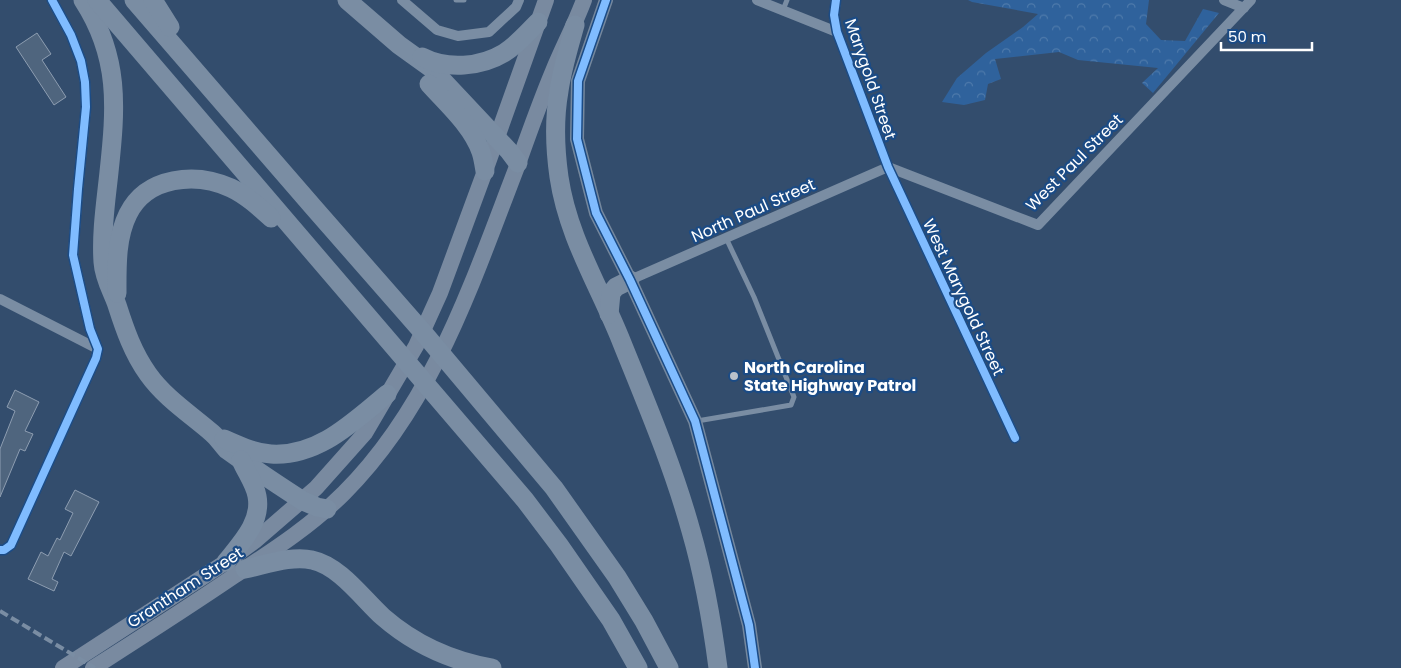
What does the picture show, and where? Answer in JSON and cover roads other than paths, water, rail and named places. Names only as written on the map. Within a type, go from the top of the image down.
[{"type":"highway","points":[[83,0],[94,17],[103,37],[113,80],[114,127],[105,211],[103,254],[106,279],[136,356],[149,376],[184,412],[214,434],[254,451],[269,454],[284,454],[318,445],[336,435],[387,394]]},
{"type":"highway","points":[[97,0],[450,410],[525,500],[611,620],[638,668]]},
{"type":"highway","points":[[134,0],[397,303],[554,488],[617,577],[644,621],[669,668]]},
{"type":"highway","points":[[153,0],[169,26],[184,57]]},
{"type":"highway","points":[[347,0],[399,45],[431,68],[518,163]]},
{"type":"highway","points":[[399,45],[426,59],[442,64],[460,66],[477,64],[504,53],[538,22]]},
{"type":"highway","points":[[574,25],[559,90],[556,119],[556,148],[564,204],[581,254],[639,385],[674,476],[692,532],[706,589],[718,668]]},
{"type":"highway","points":[[399,45],[415,68],[470,131],[481,152],[485,172]]},
{"type":"highway","points":[[116,304],[119,247],[128,213],[146,193],[172,180],[203,179],[232,188],[244,195],[273,220],[306,243]]},
{"type":"highway","points":[[609,314],[611,293],[616,287],[630,280]]},
{"type":"highway","points":[[214,434],[227,450],[303,501],[316,507],[327,509]]},
{"type":"highway","points":[[226,562],[246,538],[257,514],[257,495],[240,459]]},
{"type":"highway","points":[[245,569],[298,558],[320,562],[331,568],[382,616],[410,637],[459,661],[492,668]]},
{"type":"main road","name":"Grantham Street","points":[[63,668],[226,562],[256,540],[303,501],[365,433],[412,354],[440,293],[546,0]]},
{"type":"main road","name":"Grantham Street","points":[[93,668],[245,569],[298,532],[344,493],[383,449],[400,425],[450,336],[469,293],[553,72],[584,0]]},
{"type":"street","points":[[2,550],[11,545],[96,358],[98,349],[90,329],[73,255],[86,108],[85,82],[81,61],[71,35],[52,0]]},
{"type":"street","points":[[402,0],[437,30],[458,36],[489,32],[516,7],[519,0]]},
{"type":"street","points":[[606,0],[578,81],[577,139],[596,213],[630,280],[695,421],[750,625],[755,668]]},
{"type":"street","points":[[757,0],[836,32]]},
{"type":"street","name":"Marygold Street","points":[[836,0],[834,15],[836,32],[888,167]]},
{"type":"street","points":[[1224,0],[1244,8],[1252,0]]},
{"type":"street","name":"West Paul Street","points":[[888,167],[1038,225],[1244,8]]},
{"type":"street","name":"North Paul Street","points":[[630,280],[888,167]]},
{"type":"street","name":"West Marygold Street","points":[[888,167],[1015,438]]},
{"type":"street","points":[[0,299],[98,349]]},
{"type":"lane","points":[[456,0],[464,0]]},
{"type":"lane","points":[[783,11],[787,0]]},
{"type":"lane","points":[[695,421],[791,405],[794,397],[754,297],[726,238]]},
{"type":"railway","points":[[0,611],[95,668]]},
{"type":"place","name":"North Carolina State Highway Patrol","points":[[734,376]]}]
